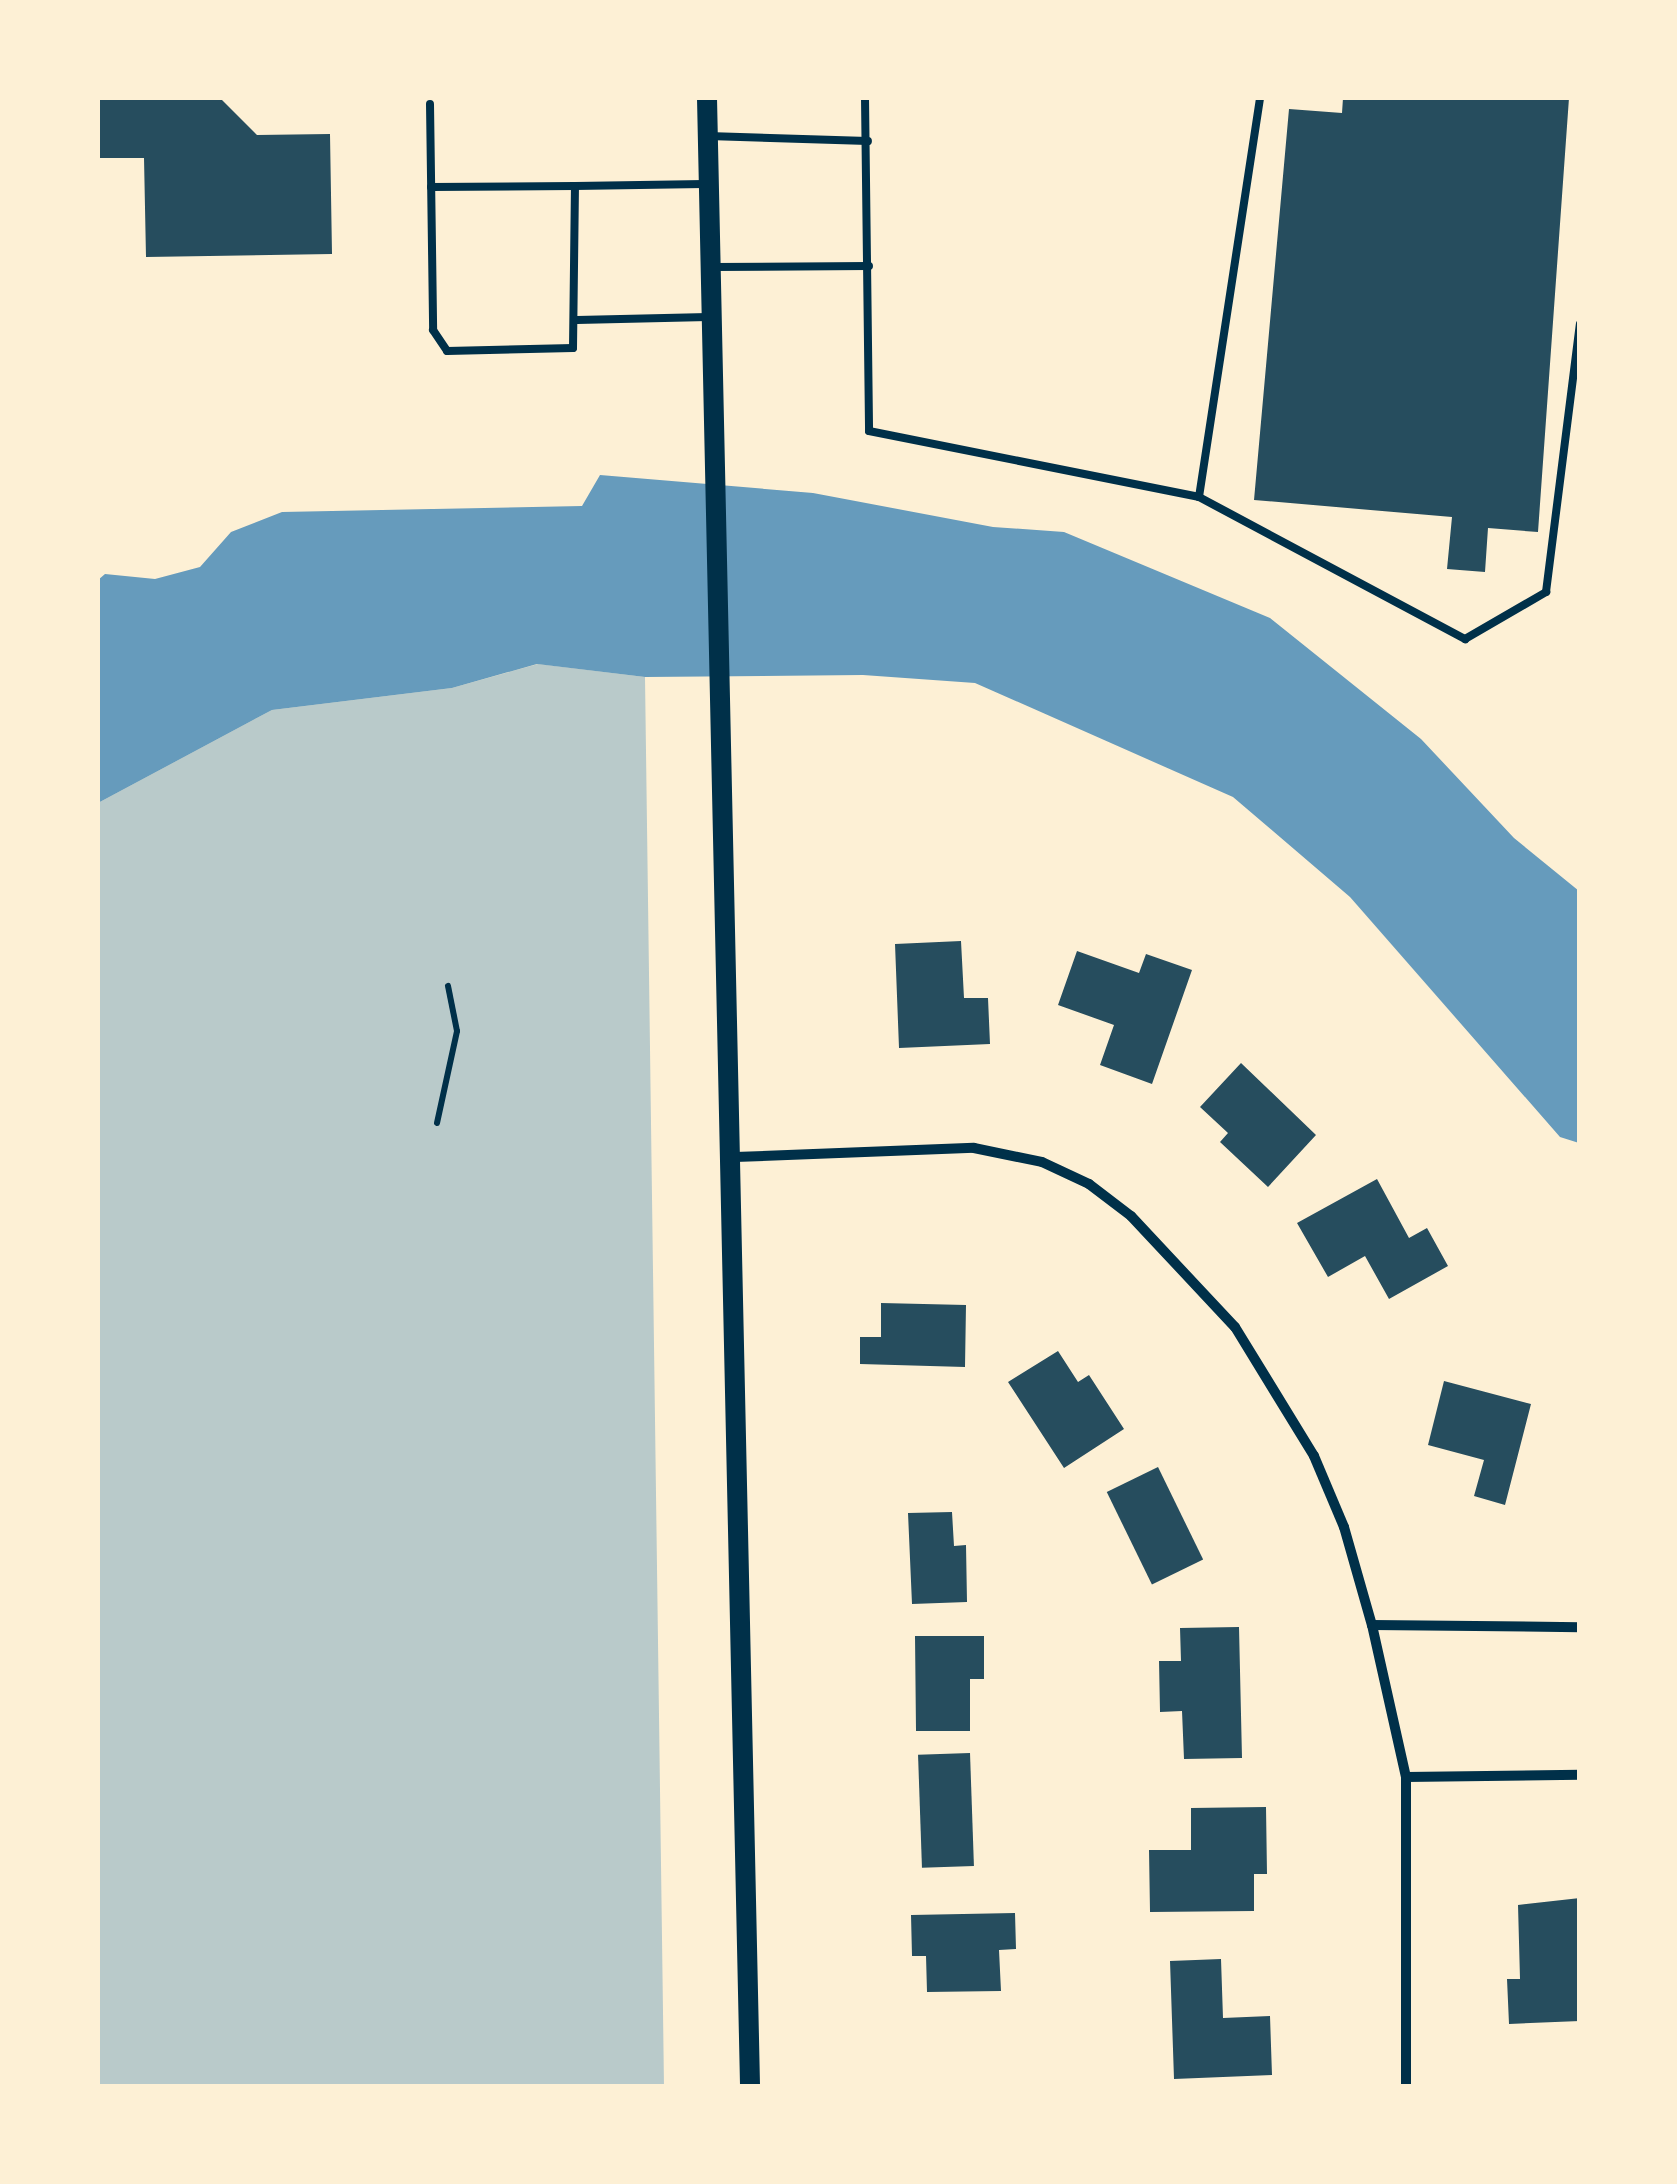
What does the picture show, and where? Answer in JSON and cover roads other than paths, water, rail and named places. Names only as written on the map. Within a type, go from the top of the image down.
[{"type":"main road","points":[[706,98],[712,438],[725,728],[750,2086]]},
{"type":"street","points":[[734,1156],[974,1148],[1042,1162],[1089,1184],[1185,1268],[1278,1389],[1344,1527],[1372,1625],[1406,1778],[1406,2086]]},
{"type":"street","points":[[1372,1625],[1580,1627]]},
{"type":"street","points":[[1406,1778],[1580,1775]]},
{"type":"lane","points":[[865,98],[869,431],[1199,497],[1465,639],[1546,592],[1580,324]]},
{"type":"lane","points":[[1199,497],[1260,98]]},
{"type":"lane","points":[[430,104],[433,330],[439,344],[457,352],[564,351],[577,340],[575,186]]},
{"type":"lane","points":[[707,136],[868,141]]},
{"type":"lane","points":[[431,187],[708,184]]},
{"type":"lane","points":[[710,267],[868,266]]},
{"type":"lane","points":[[577,320],[710,317]]},
{"type":"water","points":[[600,475],[813,493],[993,527],[1064,532],[1270,618],[1421,739],[1514,838],[1579,891],[1579,1143],[1560,1137],[1350,897],[1233,797],[975,683],[863,675],[645,677],[537,664],[452,688],[272,710],[98,803],[98,580],[105,574],[155,579],[200,567],[231,532],[282,512],[582,506]]}]
